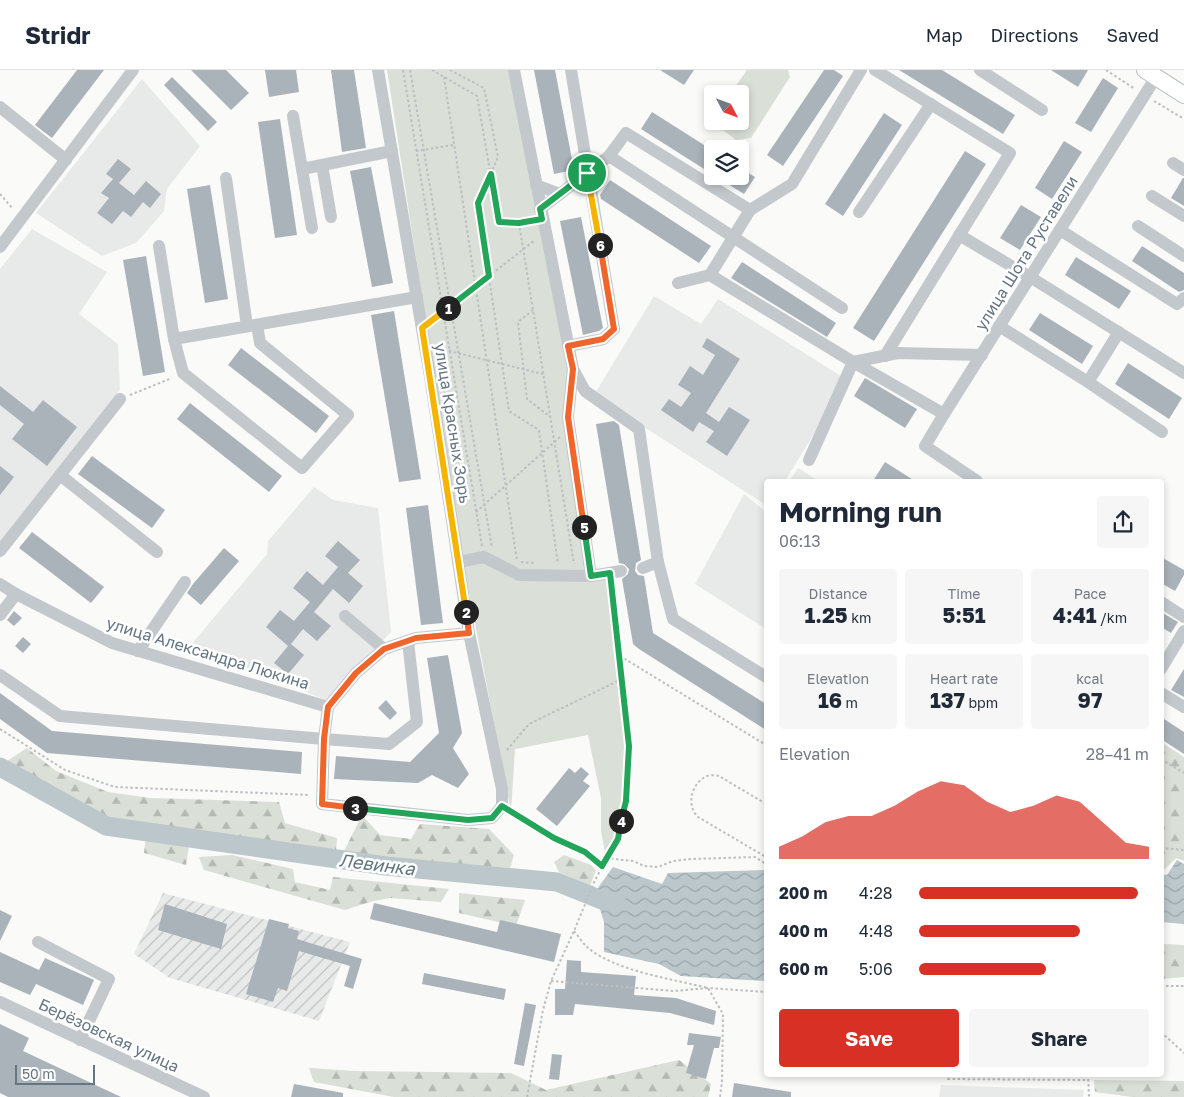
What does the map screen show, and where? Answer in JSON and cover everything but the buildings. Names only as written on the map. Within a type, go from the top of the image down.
[{"type":"main road","points":[[1151,74],[1184,95]]},
{"type":"street","points":[[0,247],[133,70]]},
{"type":"street","name":"улица Красных Зорь","points":[[378,70],[417,297],[469,633],[502,789],[502,806]]},
{"type":"street","points":[[514,70],[573,369],[585,390],[639,430],[658,562],[674,619],[764,675]]},
{"type":"street","points":[[568,346],[603,339],[614,329],[571,70]]},
{"type":"street","points":[[678,283],[710,275],[750,210],[792,184],[861,70]]},
{"type":"street","points":[[876,70],[1010,153],[885,356]]},
{"type":"street","points":[[980,70],[1042,110]]},
{"type":"street","name":"улица Шота Руставели","points":[[974,479],[925,446],[1060,230],[1151,74]]},
{"type":"street","points":[[859,212],[930,104]]},
{"type":"street","points":[[0,107],[66,160]]},
{"type":"street","points":[[293,116],[312,228]]},
{"type":"street","points":[[541,214],[560,194],[609,156],[626,132],[750,210]]},
{"type":"street","points":[[302,169],[392,152]]},
{"type":"street","points":[[609,156],[842,308]]},
{"type":"street","points":[[322,165],[331,217]]},
{"type":"street","points":[[159,246],[174,339],[184,374],[302,468],[348,415],[260,342],[252,325],[226,178]]},
{"type":"street","points":[[536,185],[560,194]]},
{"type":"street","points":[[1152,196],[1184,216]]},
{"type":"street","points":[[1138,226],[1184,256]]},
{"type":"street","points":[[1060,230],[1177,304],[1184,298]]},
{"type":"street","points":[[959,235],[1184,373]]},
{"type":"street","points":[[710,275],[853,362],[944,414]]},
{"type":"street","points":[[174,339],[417,297]]},
{"type":"street","points":[[999,326],[1088,382],[1162,432]]},
{"type":"street","points":[[1088,382],[1119,332]]},
{"type":"street","points":[[853,362],[898,353],[982,355]]},
{"type":"street","points":[[809,460],[853,362]]},
{"type":"street","points":[[573,369],[568,417],[591,576]]},
{"type":"street","points":[[0,551],[120,399]]},
{"type":"street","points":[[60,475],[157,552]]},
{"type":"street","points":[[458,562],[488,555],[519,575],[591,576],[616,572]]},
{"type":"street","points":[[643,568],[658,562]]},
{"type":"street","points":[[138,651],[184,582]]},
{"type":"street","name":"улица Александра Люкина","points":[[0,584],[112,643],[328,707]]},
{"type":"street","points":[[0,615],[16,594]]},
{"type":"street","points":[[1164,604],[1184,616]]},
{"type":"street","points":[[345,616],[384,649]]},
{"type":"street","points":[[1164,665],[1184,631]]},
{"type":"street","points":[[469,633],[416,638],[384,649],[356,673],[328,707],[324,739],[322,804],[468,820],[492,818],[502,806]]},
{"type":"street","points":[[0,675],[60,716],[389,744],[417,722],[408,641]]},
{"type":"street","points":[[1164,695],[1184,707]]},
{"type":"street","points":[[38,942],[109,979],[80,1040]]},
{"type":"street","name":"Берёзовская улица","points":[[0,1002],[204,1097]]},
{"type":"path","points":[[403,70],[476,512],[488,555]]},
{"type":"path","points":[[410,70],[485,504],[488,555]]},
{"type":"path","points":[[432,70],[477,96],[499,222],[519,223],[541,214]]},
{"type":"path","points":[[450,70],[484,88],[498,157],[478,203],[509,410],[539,430],[559,564],[550,564]]},
{"type":"path","points":[[444,77],[517,562],[542,563]]},
{"type":"path","points":[[416,151],[454,145]]},
{"type":"path","points":[[0,194],[21,219]]},
{"type":"path","points":[[519,223],[576,576]]},
{"type":"path","points":[[422,328],[545,232]]},
{"type":"path","points":[[533,310],[518,322],[527,399],[550,416]]},
{"type":"path","points":[[449,351],[543,374]]},
{"type":"path","points":[[120,399],[184,374]]},
{"type":"path","points":[[476,512],[569,428]]},
{"type":"path","points":[[527,1097],[543,1010],[551,981],[591,889],[606,858],[618,839],[626,801],[629,746],[620,656],[616,572]]},
{"type":"path","points":[[620,656],[764,744]]},
{"type":"path","points":[[507,750],[529,724],[622,679]]},
{"type":"path","points":[[0,729],[65,770],[115,787],[323,795]]},
{"type":"path","points":[[1164,762],[1184,773]]},
{"type":"path","points":[[764,803],[720,776],[712,775],[706,776],[694,788],[691,803],[693,812],[698,817],[764,857]]},
{"type":"path","points":[[502,806],[554,838],[585,852],[602,866]]},
{"type":"path","points":[[1164,848],[1184,850]]},
{"type":"path","points":[[606,858],[633,861],[644,866],[658,868],[673,861],[691,859],[755,857],[764,863]]},
{"type":"path","points":[[574,931],[586,946],[602,958],[630,969],[708,988],[723,1014],[720,1097]]},
{"type":"path","points":[[551,981],[674,991],[708,988],[764,992]]},
{"type":"path","points":[[1164,986],[1184,986]]},
{"type":"path","points":[[1164,1035],[1184,1053]]},
{"type":"path","points":[[949,1077],[948,1079],[1088,1080],[1088,1097]]},
{"type":"shaded area","points":[[142,79],[200,146],[167,189],[164,211],[136,243],[102,256],[36,213]]},
{"type":"shaded area","points":[[32,229],[107,272],[79,314],[118,344],[120,390],[0,542],[0,269]]},
{"type":"shaded area","points":[[654,296],[701,324],[718,299],[841,376],[821,422],[786,479],[764,479],[764,504],[594,395]]},
{"type":"shaded area","points":[[798,468],[816,479],[790,479]]},
{"type":"shaded area","points":[[314,487],[333,500],[378,508],[391,632],[326,700],[190,646],[267,554],[268,541]]},
{"type":"shaded area","points":[[744,494],[764,510],[764,628],[695,584]]},
{"type":"shaded area","points":[[163,893],[350,942],[319,1021],[170,978],[134,954]]},
{"type":"shaded area","points":[[941,1085],[1084,1090],[1083,1097],[939,1097]]},
{"type":"green space","points":[[387,70],[514,70],[573,369],[568,417],[591,576],[611,573],[629,746],[626,801],[618,839],[606,858],[601,831],[601,798],[588,735],[515,749],[511,812],[463,561]]},
{"type":"green space","points":[[747,70],[788,70],[790,77],[751,138],[736,140],[723,130],[749,130],[749,85],[736,85]]},
{"type":"green space","points":[[1164,744],[1184,757],[1184,861],[1176,858],[1164,870]]},
{"type":"green space","points":[[27,748],[56,771],[108,792],[150,798],[279,802],[285,823],[337,838],[336,851],[108,822],[14,768],[7,761]]},
{"type":"green space","points":[[362,815],[380,835],[411,839],[420,824],[489,829],[514,855],[510,868],[343,853]]},
{"type":"green space","points":[[146,837],[189,846],[186,865],[144,853]]},
{"type":"green space","points":[[232,855],[293,869],[295,882],[330,890],[333,877],[449,889],[441,902],[390,898],[345,910],[204,870],[199,857]]},
{"type":"green space","points":[[564,855],[591,865],[596,870],[590,886],[559,872],[554,862]]},
{"type":"green space","points":[[459,893],[525,900],[516,926],[459,913]]},
{"type":"green space","points":[[1164,944],[1184,945],[1184,977],[1164,979]]},
{"type":"green space","points":[[679,1060],[711,1084],[708,1097],[394,1097],[314,1082],[309,1068],[355,1071],[511,1073],[546,1090]]},
{"type":"green space","points":[[1094,1080],[1184,1081],[1184,1097],[1132,1097],[1095,1092]]},
{"type":"water","points":[[1177,860],[1184,864],[1184,924],[1164,922],[1164,874],[1167,875]]},
{"type":"water","points":[[613,867],[662,884],[668,873],[764,870],[764,981],[681,976],[659,964],[604,952],[604,922],[600,909],[589,904],[592,896]]},
{"type":"waterway","name":"Левинка","points":[[0,767],[106,826],[386,866],[557,882],[604,901],[616,902]]},
{"type":"route","points":[[587,173],[614,329],[603,339],[568,346],[573,369],[568,417],[591,576],[610,573],[629,746],[626,801],[618,839],[602,866],[585,852],[554,838],[502,806],[492,818],[468,820],[322,804],[324,739],[328,707],[356,673],[384,649],[416,638],[469,633],[422,328],[489,276],[478,203],[491,174],[499,222],[519,223],[542,219],[540,209],[587,173]]}]
